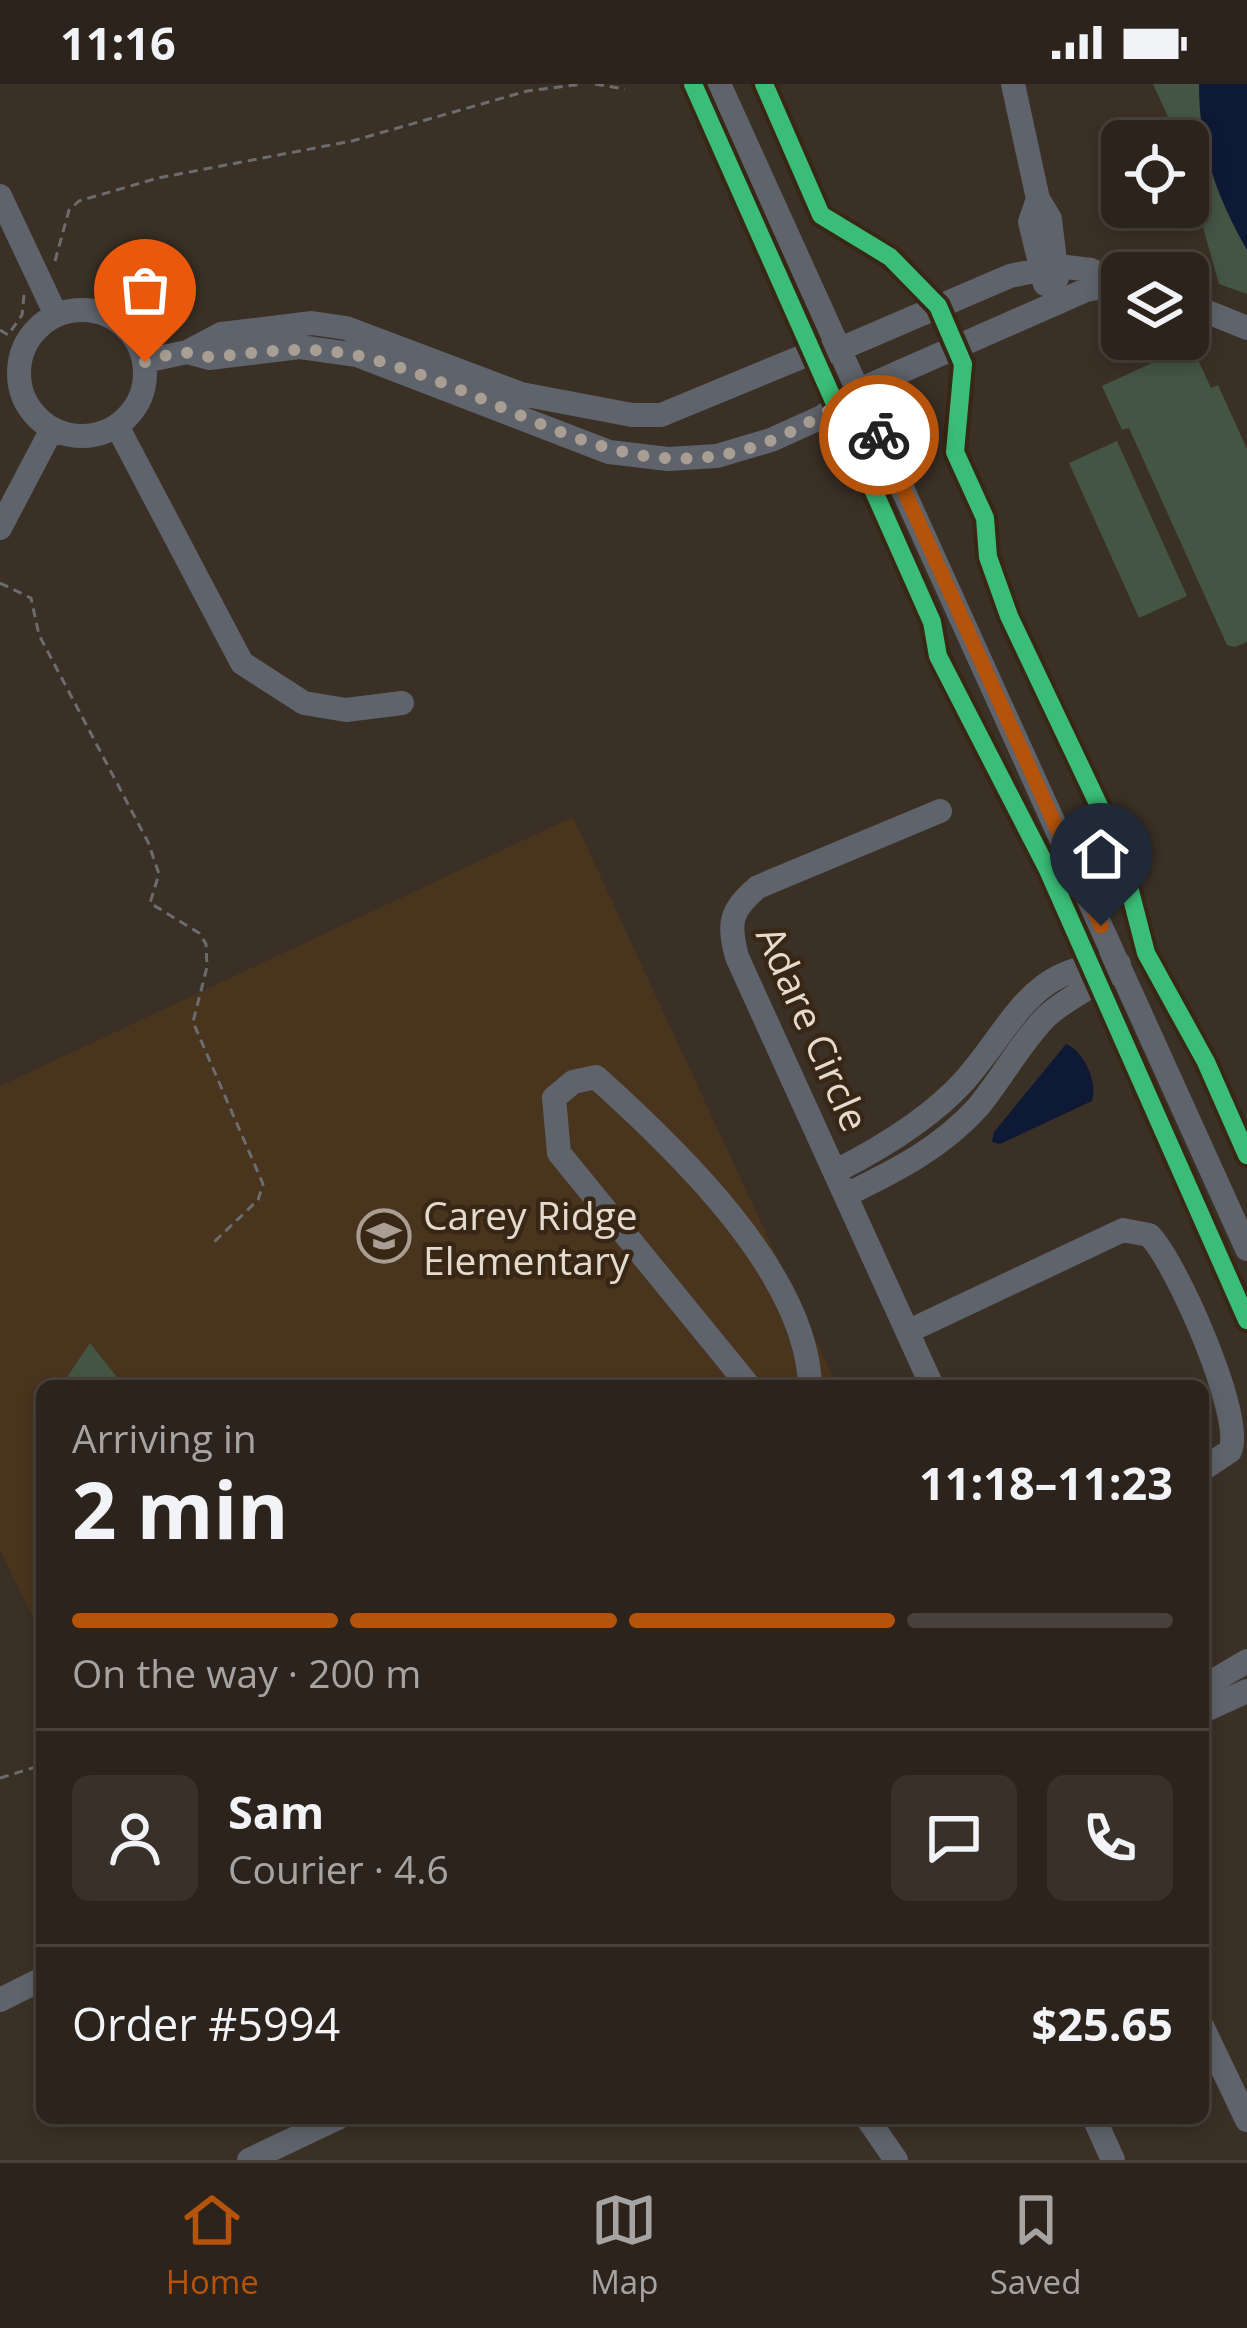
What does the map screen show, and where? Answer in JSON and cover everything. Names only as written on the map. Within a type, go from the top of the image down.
[{"type":"street","points":[[719,84],[1247,1249]]},
{"type":"street","points":[[1012,84],[1038,200],[1030,222],[1048,268],[1054,304]]},
{"type":"street","points":[[0,196],[56,315]]},
{"type":"street","points":[[520,405],[661,415],[805,356],[840,349],[975,289],[1048,268],[1101,275]]},
{"type":"street","points":[[145,362],[187,352],[221,334],[300,335],[346,328],[392,355],[520,405],[610,452],[663,459],[717,456],[771,440],[822,416],[859,390],[1101,288]]},
{"type":"street","points":[[88,309],[104,313],[130,332],[145,362],[137,405],[117,426],[85,436],[52,429],[27,405],[18,370],[29,337],[56,315],[88,309]]},
{"type":"street","points":[[1209,313],[1247,328]]},
{"type":"street","points":[[661,415],[663,459]]},
{"type":"street","points":[[117,426],[242,662],[273,688],[304,703],[346,710],[402,704]]},
{"type":"street","points":[[0,527],[52,429]]},
{"type":"street","name":"Adare Circle","points":[[929,1380],[838,1170],[737,957],[729,926],[736,905],[758,887],[940,812]]},
{"type":"street","points":[[838,1170],[885,1146],[967,1078],[1004,1024],[1052,994],[1085,964],[1119,964]]},
{"type":"street","points":[[848,1194],[945,1139],[1052,994]]},
{"type":"street","points":[[744,1380],[559,1153],[554,1098],[573,1082],[596,1077],[698,1174],[763,1258],[794,1327],[808,1380]]},
{"type":"street","points":[[909,1331],[1123,1230],[1148,1234],[1166,1258],[1234,1422],[1230,1451],[1209,1465]]},
{"type":"street","points":[[1209,1683],[1247,1661]]},
{"type":"street","points":[[1209,1708],[1247,1691]]},
{"type":"street","points":[[0,2000],[36,1981]]},
{"type":"street","points":[[1209,2041],[1247,2120]]},
{"type":"street","points":[[249,2160],[325,2124]]},
{"type":"street","points":[[871,2124],[896,2160]]},
{"type":"street","points":[[1097,2124],[1113,2160]]},
{"type":"path","points":[[0,330],[8,335],[22,315],[19,279],[56,261],[69,210],[79,201],[158,178],[352,140],[527,91],[584,84]]},
{"type":"path","points":[[596,84],[625,87],[650,98]]},
{"type":"path","points":[[0,583],[31,598],[39,635],[148,842],[159,874],[150,903],[199,933],[206,944],[207,967],[193,1022],[263,1184],[258,1200],[213,1243]]},
{"type":"path","points":[[0,1778],[36,1767]]},
{"type":"shaded area","name":"Carey Ridge Elementary","points":[[573,817],[834,1380],[36,1380],[36,1624],[0,1550],[0,1086]]},
{"type":"green space","points":[[1153,84],[1247,84],[1247,294],[1219,284],[1203,228],[1209,228],[1209,120],[1169,120]]},
{"type":"green space","points":[[1158,360],[1198,360],[1211,388],[1218,385],[1247,449],[1247,642],[1227,645],[1129,428],[1122,430],[1102,386]]},
{"type":"green space","points":[[1117,441],[1187,596],[1139,618],[1069,463]]},
{"type":"green space","points":[[90,1343],[119,1380],[65,1380]]},
{"type":"water","points":[[1199,84],[1247,84],[1247,250],[1211,170],[1209,120],[1201,120]]},
{"type":"water","points":[[1066,1044],[1088,1068],[1092,1101],[1000,1144],[992,1142],[994,1132]]},
{"type":"cycle path","points":[[693,84],[932,622],[938,656],[1048,870],[1247,1320]]},
{"type":"cycle path","points":[[764,84],[821,215],[890,257],[938,306],[963,364],[955,452],[985,518],[988,557],[1009,616],[1119,848],[1146,953],[1206,1062],[1247,1155]]},
{"type":"way so far","points":[[145,362],[187,352],[209,358],[277,347],[357,355],[610,452],[668,459],[717,456],[771,440],[822,416],[859,390],[879,435]]},
{"type":"place","name":"Carey Ridge Elementary","points":[[384,1236]]},
{"type":"route","points":[[879,435],[1101,926]]}]
